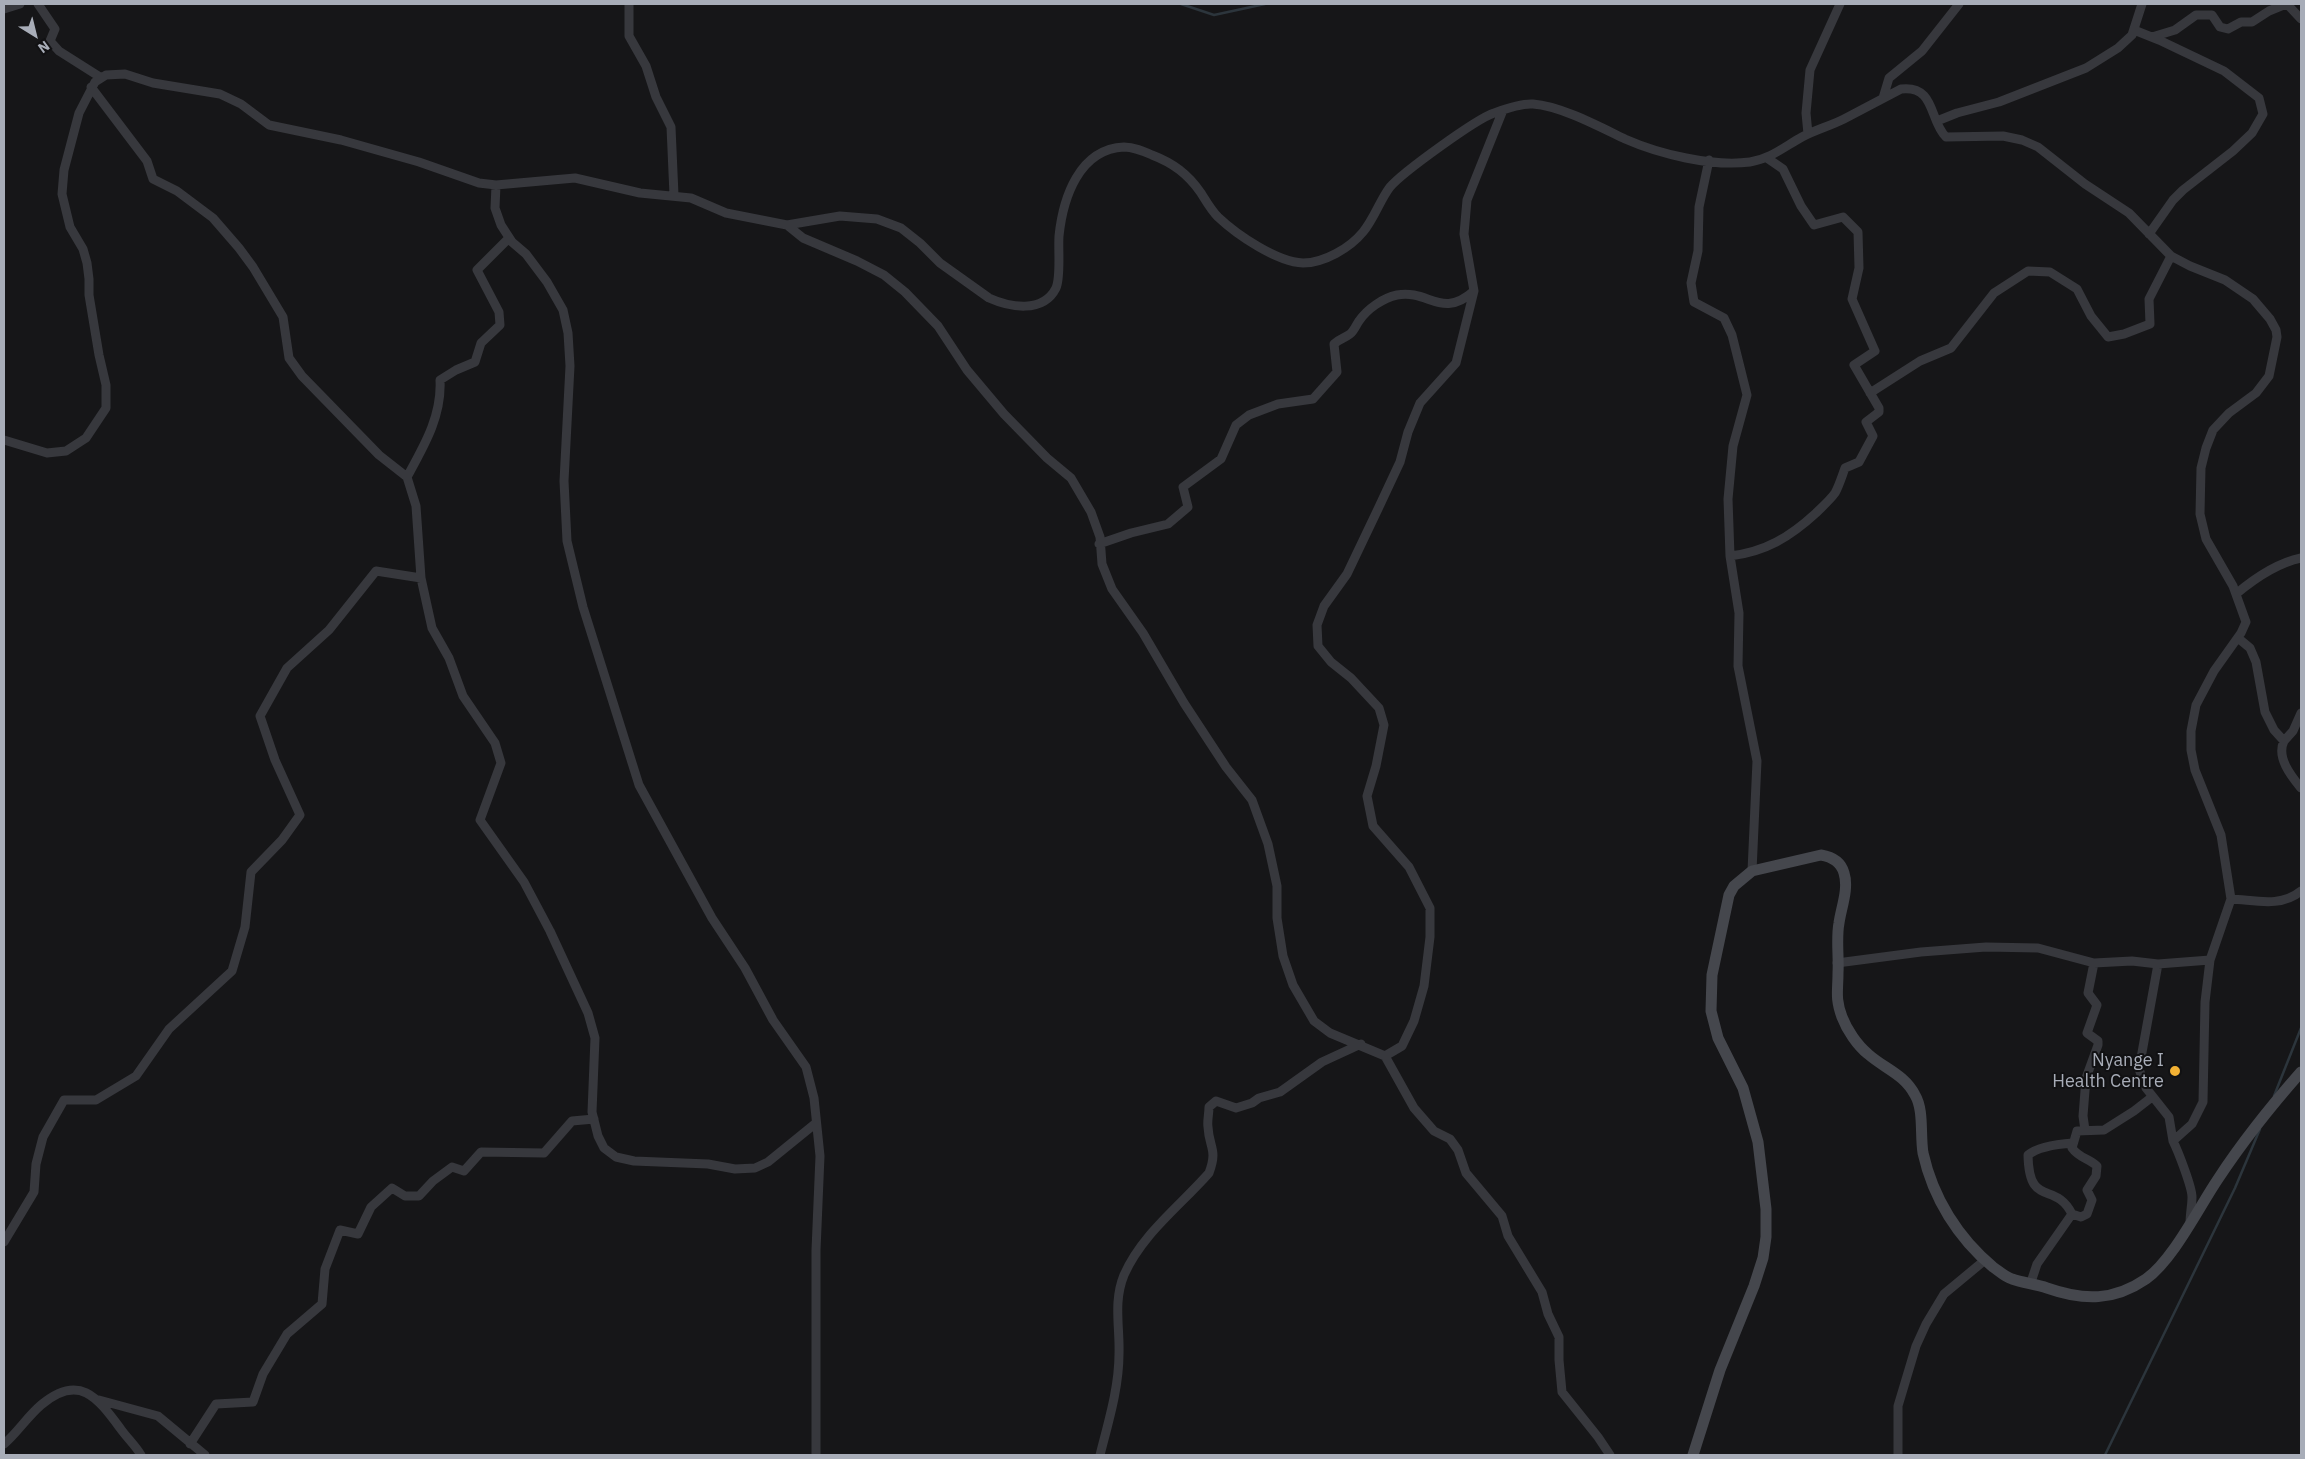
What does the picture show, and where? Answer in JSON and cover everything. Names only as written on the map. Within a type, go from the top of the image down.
[{"type":"main road","points":[[1693,1455],[1720,1370],[1757,1277],[1763,1258],[1766,1237],[1766,1209],[1758,1142],[1743,1088],[1718,1038],[1711,1011],[1712,975],[1729,895],[1734,886],[1752,871],[1822,855],[1830,856],[1840,863],[1845,880],[1838,937],[1837,996],[1843,1019],[1850,1033],[1865,1051],[1900,1075],[1916,1096],[1921,1115],[1919,1123],[1924,1153],[1936,1190],[1958,1232],[1985,1260],[2011,1279],[2031,1282],[2052,1290],[2089,1298],[2118,1294],[2152,1274],[2190,1224],[2246,1137],[2301,1072]]},
{"type":"street","points":[[4,8],[20,4]]},
{"type":"street","points":[[38,4],[55,29],[50,41],[59,51],[100,77]]},
{"type":"street","points":[[629,4],[629,36],[646,66],[656,97],[671,127],[674,195]]},
{"type":"street","points":[[1808,134],[1806,113],[1810,70],[1840,4]]},
{"type":"street","points":[[1883,98],[1890,78],[1922,52],[1959,4]]},
{"type":"street","points":[[1937,121],[1957,113],[1999,102],[2086,68],[2118,48],[2132,36],[2142,4]]},
{"type":"street","points":[[2152,37],[2175,30],[2196,15],[2212,15],[2220,27],[2228,29],[2241,22],[2252,22],[2269,11],[2287,4],[2301,19]]},
{"type":"street","points":[[2134,30],[2224,71],[2259,98],[2263,114],[2252,133],[2173,200],[2149,234]]},
{"type":"street","points":[[4,440],[46,452],[66,451],[78,446],[86,438],[106,408],[106,385],[89,296],[87,263],[83,250],[70,227],[62,194],[64,170],[78,113],[91,87],[100,77],[106,75],[125,74],[153,83],[220,94],[241,104],[268,125],[341,140],[419,162],[461,179],[496,185],[575,178],[640,193],[691,198],[726,213],[787,225],[840,216],[866,217],[890,223],[920,243],[940,263],[988,298],[1023,307],[1034,306],[1045,300],[1056,288],[1060,233],[1065,204],[1078,173],[1085,163],[1106,149],[1130,147],[1170,162],[1179,168],[1190,180],[1219,218],[1275,257],[1308,263],[1320,260],[1343,249],[1365,230],[1390,188],[1403,176],[1478,121],[1503,110],[1531,104],[1543,106],[1590,122],[1652,150],[1710,160],[1744,162],[1767,158],[1808,134],[1847,117],[1901,89],[1907,88],[1919,92],[1928,101],[1946,137],[2003,136],[2022,140],[2038,147],[2092,190],[2129,213],[2171,256],[2225,280],[2244,292],[2260,306],[2276,330],[2277,343],[2269,376],[2256,394],[2229,413],[2213,430],[2201,468],[2200,514],[2206,539],[2236,594],[2246,622],[2238,638],[2214,671],[2196,705],[2191,730],[2194,770],[2221,835],[2231,899],[2210,960],[2205,1002],[2203,1102],[2192,1124],[2173,1141]]},
{"type":"street","points":[[91,87],[147,161],[153,178],[164,186],[177,191],[213,218],[253,267],[283,318],[289,358],[302,376],[379,455],[407,477],[416,506],[421,578],[432,628],[449,658],[463,696],[495,743],[501,763],[480,820],[524,882],[550,931],[588,1013],[595,1038],[592,1112],[604,1148],[616,1158],[682,1165],[708,1164],[735,1169],[755,1168],[768,1162],[816,1123]]},
{"type":"street","points":[[1385,1056],[1402,1046],[1414,1021],[1424,986],[1430,936],[1430,908],[1409,867],[1373,826],[1367,796],[1376,766],[1384,725],[1379,708],[1351,678],[1331,662],[1318,646],[1317,626],[1324,606],[1347,574],[1400,462],[1408,432],[1420,403],[1456,363],[1474,291],[1464,234],[1467,200],[1503,110]]},
{"type":"street","points":[[1730,556],[1750,554],[1777,544],[1798,530],[1835,493],[1845,468],[1859,462],[1874,436],[1866,422],[1879,412],[1879,408],[1854,365],[1875,351],[1852,299],[1859,268],[1858,232],[1843,217],[1814,226],[1801,206],[1783,169],[1767,158]]},
{"type":"street","points":[[1710,160],[1699,207],[1698,251],[1691,283],[1694,302],[1724,318],[1732,335],[1748,395],[1733,446],[1728,499],[1730,556],[1739,613],[1738,666],[1756,762],[1752,871]]},
{"type":"street","points":[[496,185],[497,216],[509,238],[526,254],[547,282],[563,310],[568,334],[570,366],[564,481],[567,541],[583,607],[638,785],[712,918],[745,968],[773,1020],[806,1067],[814,1098],[820,1156],[816,1250],[816,1455]]},
{"type":"street","points":[[787,225],[803,238],[857,260],[884,275],[905,292],[938,326],[966,370],[1004,414],[1047,458],[1071,478],[1091,512],[1100,536],[1099,544],[1102,564],[1112,589],[1143,633],[1226,767],[1252,800],[1268,844],[1277,886],[1277,918],[1283,956],[1293,985],[1314,1021],[1330,1033],[1361,1044],[1385,1056],[1414,1108],[1434,1131],[1450,1139],[1458,1150],[1466,1173],[1502,1216],[1508,1236],[1542,1292],[1548,1314],[1559,1337],[1562,1392],[1598,1436],[1610,1455]]},
{"type":"street","points":[[407,477],[436,418],[441,398],[440,380],[456,370],[475,362],[481,343],[500,325],[499,312],[477,270],[509,238]]},
{"type":"street","points":[[1870,393],[1920,362],[1951,348],[1994,293],[2028,271],[2050,272],[2077,289],[2091,316],[2108,337],[2124,334],[2150,324],[2149,299],[2171,256]]},
{"type":"street","points":[[1099,544],[1131,533],[1168,524],[1188,507],[1183,487],[1221,458],[1236,425],[1248,415],[1278,404],[1313,399],[1337,372],[1334,344],[1340,338],[1351,333],[1366,312],[1395,295],[1414,295],[1450,304],[1465,299],[1474,291]]},
{"type":"street","points":[[2236,594],[2281,564],[2301,558]]},
{"type":"street","points":[[4,1242],[34,1192],[36,1164],[43,1137],[64,1100],[96,1100],[136,1076],[170,1029],[232,972],[245,927],[251,872],[282,840],[300,815],[275,760],[260,716],[287,668],[330,630],[376,571],[421,578]]},
{"type":"street","points":[[2238,638],[2250,648],[2256,662],[2265,712],[2274,730],[2284,742]]},
{"type":"street","points":[[2301,713],[2293,732],[2281,748],[2282,757],[2290,774],[2301,788]]},
{"type":"street","points":[[2231,899],[2276,902],[2288,900],[2301,891]]},
{"type":"street","points":[[1837,963],[1930,951],[2011,946],[2038,948],[2094,963],[2132,961],[2158,964],[2210,960]]},
{"type":"street","points":[[2085,1130],[2083,1116],[2086,1078],[2098,1045],[2098,1041],[2087,1033],[2097,1005],[2088,993],[2094,963]]},
{"type":"street","points":[[2158,964],[2155,971],[2139,1070],[2152,1097],[2169,1117],[2173,1141],[2180,1156],[2192,1196],[2189,1210],[2190,1224]]},
{"type":"street","points":[[1100,1455],[1116,1381],[1119,1354],[1116,1303],[1123,1276],[1138,1249],[1209,1173],[1213,1163],[1214,1148],[1208,1128],[1209,1107],[1216,1101],[1236,1108],[1252,1103],[1259,1098],[1280,1092],[1322,1062],[1361,1044]]},
{"type":"street","points":[[2073,1144],[2060,1144],[2035,1150],[2028,1155],[2031,1183],[2042,1193],[2059,1198],[2072,1214],[2080,1217],[2087,1214],[2092,1200],[2087,1190],[2096,1176],[2097,1166],[2091,1160],[2076,1154],[2072,1148],[2077,1131],[2104,1130],[2152,1097]]},
{"type":"street","points":[[190,1444],[216,1404],[253,1402],[263,1374],[287,1334],[322,1304],[324,1269],[340,1230],[358,1234],[371,1207],[392,1188],[405,1196],[419,1196],[433,1181],[452,1167],[464,1170],[481,1152],[544,1153],[572,1121],[594,1120]]},
{"type":"street","points":[[2031,1282],[2037,1264],[2072,1214]]},
{"type":"street","points":[[1898,1455],[1898,1406],[1916,1346],[1926,1324],[1944,1294],[1985,1260]]},
{"type":"street","points":[[4,1444],[34,1412],[58,1394],[76,1390],[88,1393],[98,1400],[141,1455]]},
{"type":"street","points":[[98,1400],[158,1416],[190,1444],[206,1455]]},
{"type":"waterway","points":[[1181,4],[1214,15],[1265,4]]},
{"type":"waterway","points":[[2274,1096],[2301,1028]]},
{"type":"waterway","points":[[2105,1455],[2235,1188],[2260,1129]]},
{"type":"place","name":"Nyange I Health Centre","points":[[2175,1071]]}]
